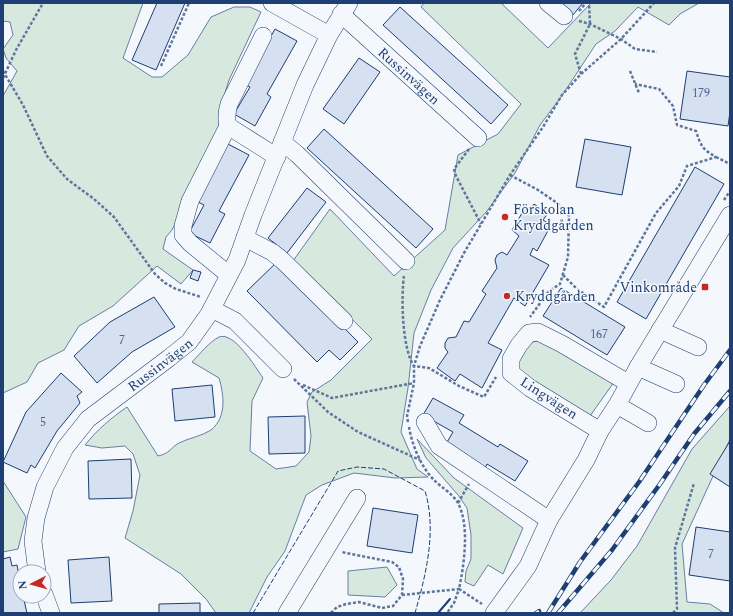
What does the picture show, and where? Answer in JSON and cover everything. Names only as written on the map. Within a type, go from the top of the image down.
[{"type":"street","points":[[272,3],[329,35]]},
{"type":"street","points":[[548,3],[571,18]]},
{"type":"street","name":"Russinvägen","points":[[36,564],[33,541],[36,518],[45,487],[65,448],[88,419],[189,342],[213,306],[237,260],[305,85],[329,35],[345,9],[478,138]]},
{"type":"street","points":[[229,275],[183,235],[183,226],[190,201],[228,126],[228,110],[230,104],[263,36]]},
{"type":"street","points":[[228,126],[279,150],[297,154],[406,261]]},
{"type":"street","points":[[494,612],[528,566],[549,520],[586,460],[600,431],[730,215]]},
{"type":"street","points":[[245,238],[272,252],[282,260],[344,321]]},
{"type":"street","points":[[213,306],[235,321],[283,369]]},
{"type":"street","points":[[660,330],[698,347]]},
{"type":"street","name":"Lingvägen","points":[[600,431],[530,388],[511,373],[511,359],[519,345],[529,333],[538,332],[562,344],[628,383]]},
{"type":"street","points":[[638,367],[676,384]]},
{"type":"street","points":[[617,405],[648,423]]},
{"type":"street","points":[[425,422],[438,446],[549,520]]},
{"type":"street","points":[[287,613],[357,498]]},
{"type":"path","points":[[3,78],[20,43],[43,3]]},
{"type":"path","points":[[161,66],[189,3]]},
{"type":"path","points":[[580,74],[575,54],[590,24],[589,3]]},
{"type":"path","points":[[447,613],[454,603],[459,589],[465,557],[465,539],[463,522],[458,503],[433,479],[420,460],[410,433],[408,416],[414,382],[414,366],[420,346],[440,300],[481,225],[510,175],[543,127],[562,95],[580,74],[621,39],[654,3]]},
{"type":"path","points":[[571,18],[590,24],[621,39],[635,49],[657,52]]},
{"type":"path","points":[[3,71],[23,105],[48,156],[67,180],[94,199],[114,217],[155,274],[165,283],[176,289],[203,298],[213,306]]},
{"type":"path","points":[[630,71],[639,93]]},
{"type":"path","points":[[635,84],[659,89],[673,106],[677,125],[696,130],[700,146],[705,151],[730,164]]},
{"type":"path","points":[[478,138],[454,169],[456,176],[481,225]]},
{"type":"path","points":[[563,275],[577,289],[604,307],[656,213],[679,186],[687,166],[716,157]]},
{"type":"path","points":[[510,175],[538,190],[560,205],[569,216],[568,257],[560,284],[549,291]]},
{"type":"path","points":[[406,261],[403,280],[403,324],[410,360],[414,366],[430,368],[459,386],[484,397]]},
{"type":"path","points":[[300,384],[332,398],[414,382]]},
{"type":"path","points":[[307,390],[328,412],[358,432],[420,460]]},
{"type":"path","points":[[458,503],[476,472]]},
{"type":"path","points":[[673,613],[677,609],[675,548],[694,483]]},
{"type":"path","points":[[325,550],[373,557],[392,562],[399,567],[403,579],[402,595],[393,606],[382,608],[359,602],[337,607],[331,613]]},
{"type":"path","points":[[402,595],[459,589],[494,612]]},
{"type":"shaded area","points":[[3,3],[143,3],[123,58],[152,77],[162,77],[188,55],[211,17],[234,7],[250,7],[261,12],[229,80],[220,109],[222,125],[172,230],[166,237],[163,249],[193,270],[181,284],[157,266],[113,306],[79,326],[64,350],[38,363],[27,382],[3,393],[3,96],[17,71],[6,58],[3,49],[13,35],[10,22],[3,21]]},
{"type":"shaded area","points":[[424,3],[501,3],[548,48],[591,3],[699,3],[680,14],[669,25],[638,7],[615,31],[596,44],[561,97],[540,125],[515,173],[487,211],[453,248],[431,290],[414,333],[408,388],[401,432],[417,469],[428,477],[395,478],[354,473],[322,485],[306,495],[285,551],[267,577],[249,613],[216,613],[206,599],[181,574],[125,538],[133,511],[140,475],[133,454],[125,446],[102,448],[85,445],[104,424],[127,407],[158,456],[168,452],[179,443],[211,430],[220,419],[223,406],[219,378],[192,362],[212,342],[219,337],[225,337],[231,339],[238,345],[263,378],[252,401],[250,451],[276,469],[296,466],[309,452],[311,436],[307,402],[312,392],[331,380],[372,339],[293,261],[330,209],[394,276],[445,230],[458,155],[498,134],[521,104],[421,7]]},
{"type":"shaded area","points":[[545,339],[614,382],[590,416],[519,375],[516,365],[526,347],[534,342]]},
{"type":"shaded area","points":[[730,406],[730,439],[682,544],[687,602],[710,604],[724,613],[580,613],[611,580],[637,546],[692,449]]},
{"type":"shaded area","points":[[417,439],[454,478],[523,528],[503,574],[488,565],[474,586],[465,582],[466,571],[471,559],[471,535],[467,508],[458,495],[426,458]]},
{"type":"shaded area","points":[[3,481],[26,517],[18,549],[3,552]]},
{"type":"shaded area","points":[[387,567],[397,585],[385,597],[348,595],[348,571]]},
{"type":"building","points":[[157,3],[185,3],[156,70],[132,60]]},
{"type":"building","points":[[558,3],[583,3],[572,16]]},
{"type":"building","points":[[400,7],[508,105],[491,124],[383,25]]},
{"type":"building","points":[[275,29],[297,41],[267,94],[271,97],[255,126],[234,114],[250,87],[244,84]]},
{"type":"building","points":[[359,58],[380,72],[344,124],[323,109]]},
{"type":"building","points":[[687,71],[730,77],[730,112],[728,126],[680,119]]},
{"type":"building","points":[[324,129],[433,229],[416,248],[307,148]]},
{"type":"building","points":[[585,139],[631,147],[622,195],[576,187]]},
{"type":"building","points":[[226,143],[249,155],[219,211],[225,214],[210,243],[189,233],[204,205],[196,201]]},
{"type":"building","points":[[695,167],[724,184],[646,319],[617,302]]},
{"type":"building","points":[[307,188],[326,202],[287,253],[268,238]]},
{"type":"building","name":"Kryddgården","points":[[534,204],[548,213],[543,220],[551,225],[537,251],[533,248],[530,255],[549,265],[525,306],[514,298],[488,343],[502,350],[482,388],[460,374],[455,381],[437,368],[448,352],[445,348],[445,343],[448,338],[456,337],[464,321],[469,322],[486,294],[482,291],[497,268],[495,260],[497,255],[502,252],[507,255],[519,236],[512,230],[525,208],[530,209]]},
{"type":"building","points":[[278,261],[358,342],[340,360],[329,350],[317,362],[247,291]]},
{"type":"building","points":[[193,270],[201,272],[198,281],[190,278]]},
{"type":"building","points":[[561,288],[625,327],[607,355],[543,316]]},
{"type":"building","points":[[154,297],[175,327],[132,352],[97,383],[74,356],[110,322]]},
{"type":"building","points":[[61,373],[82,392],[77,396],[80,403],[57,431],[35,468],[31,465],[27,473],[3,462],[26,412]]},
{"type":"building","points":[[212,385],[215,417],[175,421],[172,389]]},
{"type":"building","points":[[433,398],[464,415],[459,423],[498,447],[500,444],[528,461],[515,481],[487,464],[485,468],[446,444],[453,432],[423,415]]},
{"type":"building","points":[[305,416],[305,453],[269,454],[268,417]]},
{"type":"building","points":[[730,441],[730,487],[710,474]]},
{"type":"building","points":[[131,459],[132,498],[89,499],[88,461]]},
{"type":"building","points":[[373,508],[418,515],[412,553],[367,546]]},
{"type":"building","points":[[696,527],[730,532],[730,581],[689,575]]},
{"type":"building","points":[[10,557],[12,566],[12,604],[25,604],[27,613],[3,613],[3,559]]},
{"type":"building","points":[[109,557],[112,601],[71,603],[68,560]]},
{"type":"building","points":[[200,603],[200,613],[159,613],[159,604]]},
{"type":"railway","points":[[548,613],[580,562],[639,482],[704,385],[730,350]]},
{"type":"railway","points":[[558,613],[612,550],[694,434],[730,391]]},
{"type":"fence","points":[[253,613],[338,471],[357,467],[384,469],[425,491],[430,521],[429,552],[415,613]]},
{"type":"wall","points":[[438,613],[450,599]]},
{"type":"place","name":"Förskolan Kryddgården","points":[[505,217]]},
{"type":"place","name":"Vinkområde","points":[[705,287]]},
{"type":"place","name":"Kryddgården","points":[[507,296]]}]
